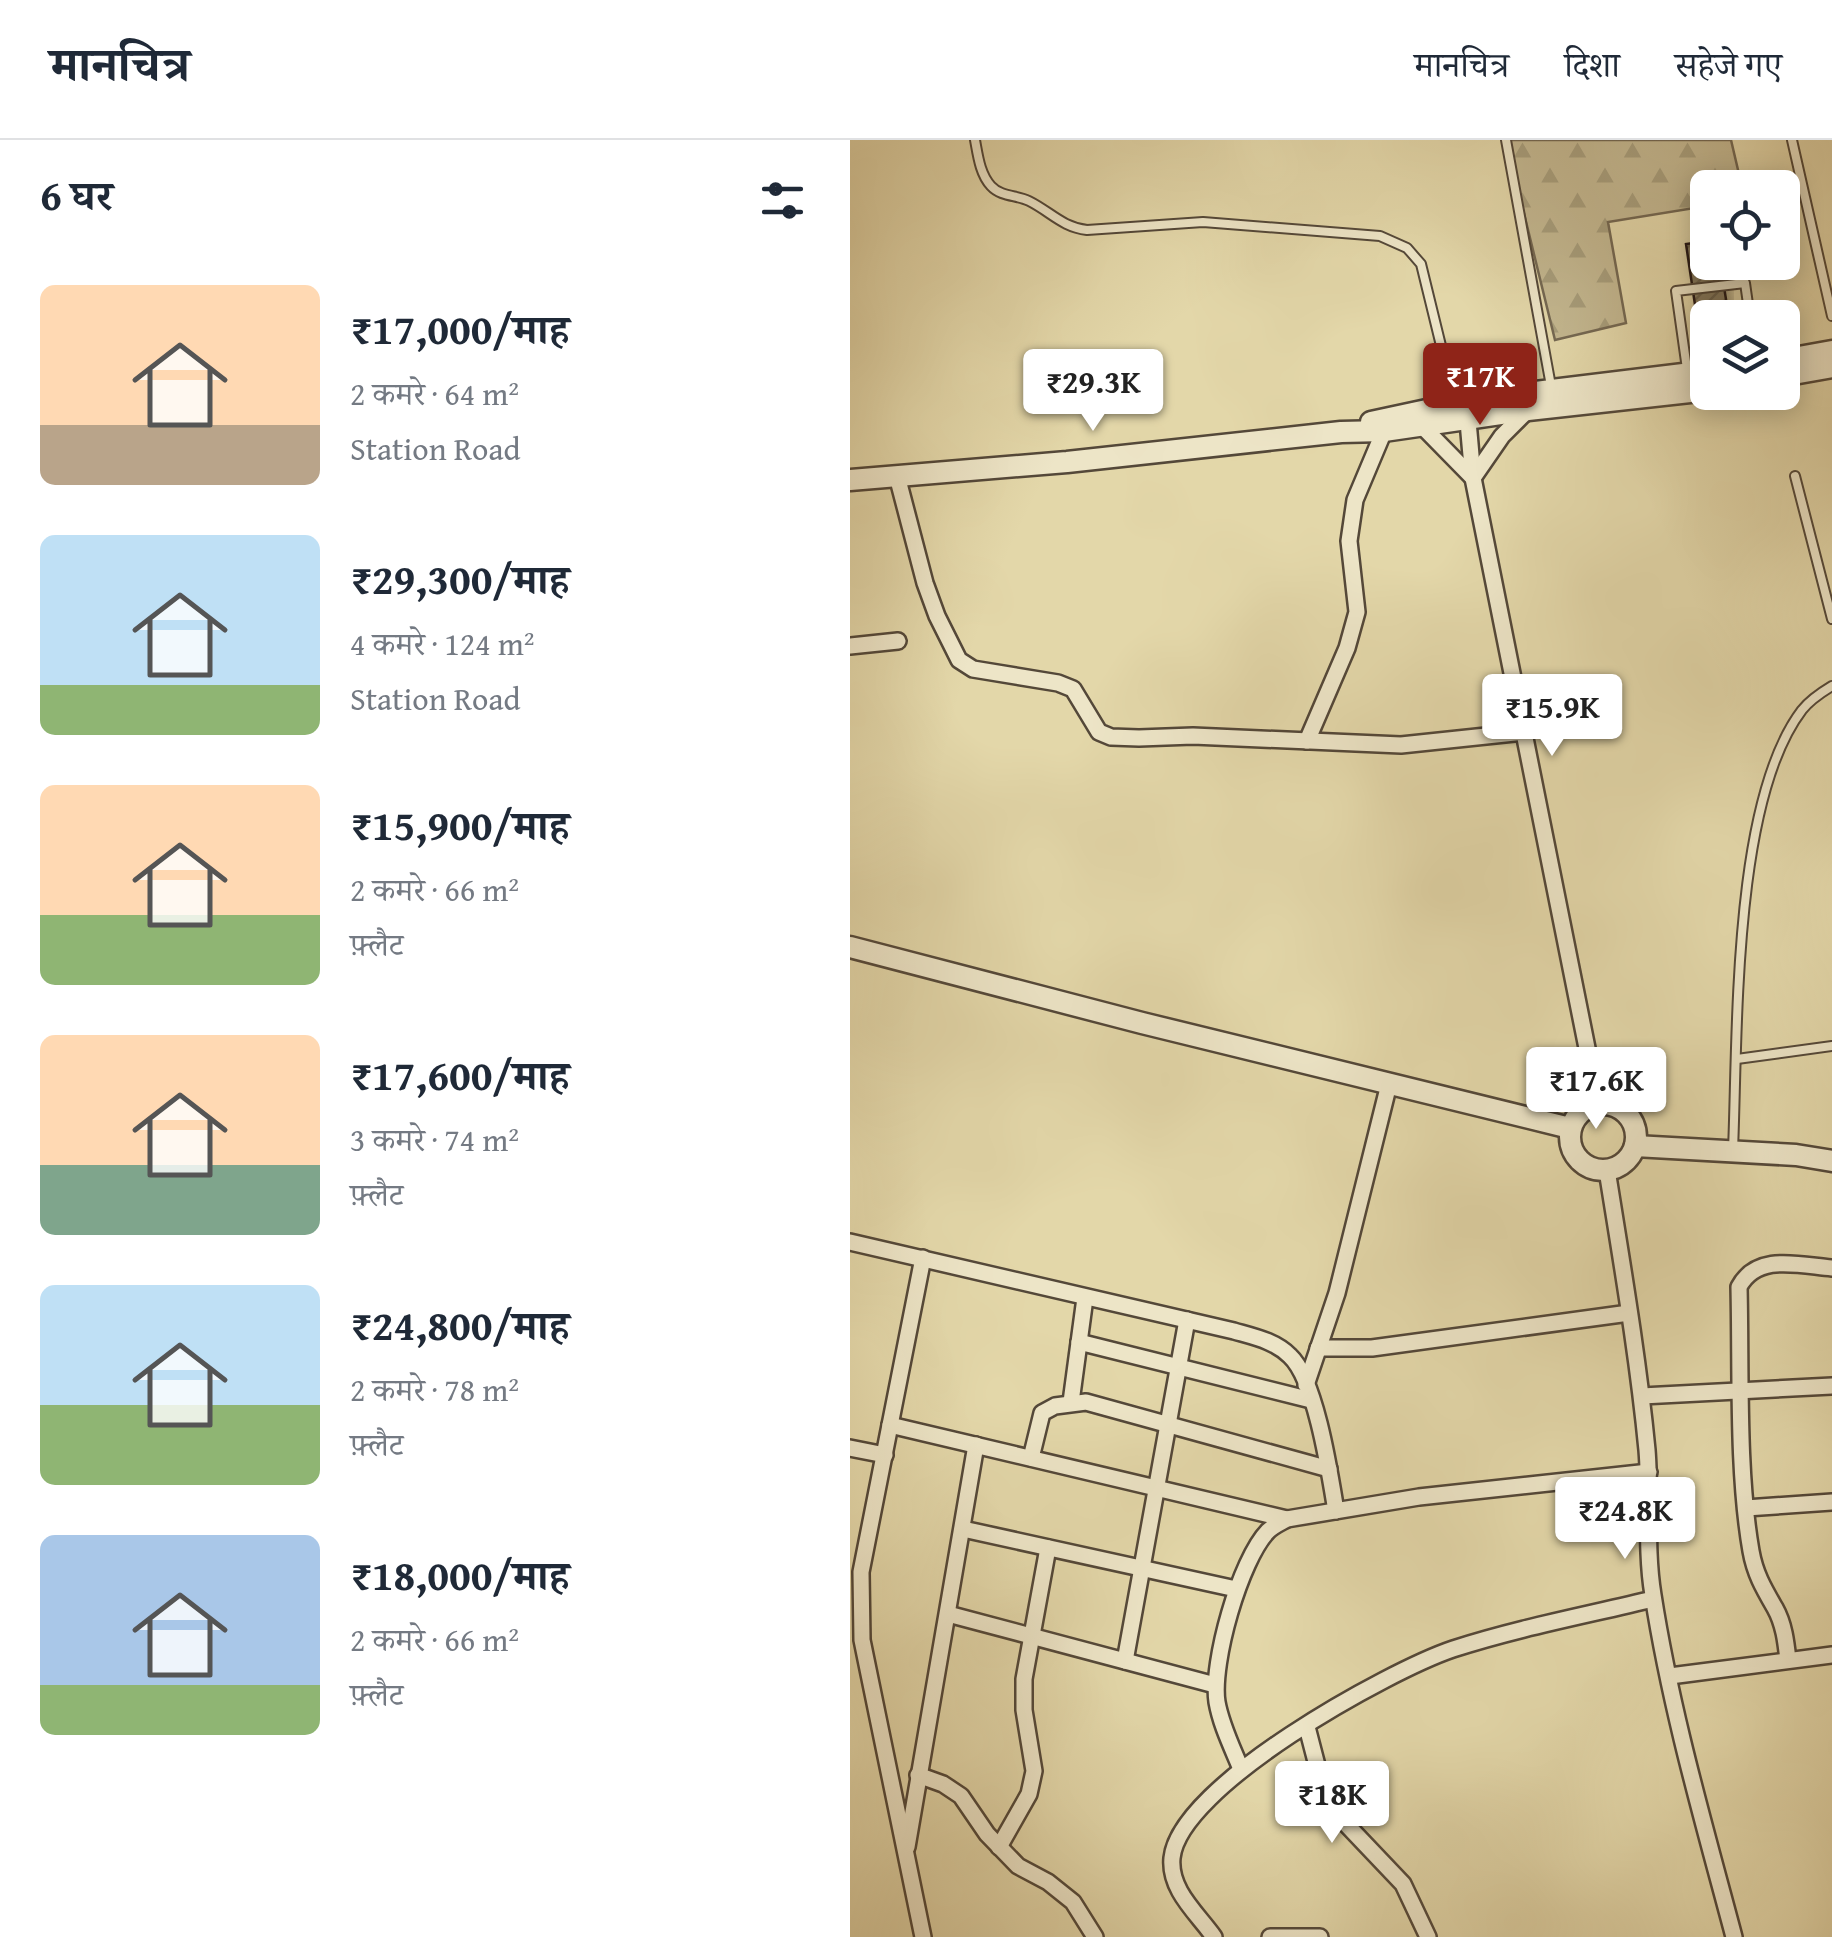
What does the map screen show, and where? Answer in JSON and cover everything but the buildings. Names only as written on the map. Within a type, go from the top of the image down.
[{"type":"street","points":[[1800,357],[1832,351]]},
{"type":"street","points":[[1800,373],[1832,367]]},
{"type":"street","points":[[1340,432],[1385,417],[1690,373]]},
{"type":"street","points":[[850,480],[1067,462],[1340,432],[1384,431],[1422,426],[1463,408],[1528,410],[1690,392]]},
{"type":"street","points":[[1463,408],[1473,478],[1598,1103]]},
{"type":"street","points":[[1473,478],[1502,436],[1528,410]]},
{"type":"street","points":[[1422,426],[1473,478]]},
{"type":"street","points":[[1307,741],[1347,648],[1357,612],[1350,541],[1356,500],[1384,431]]},
{"type":"street","points":[[897,476],[936,616],[960,660],[972,670],[1058,682],[1073,689],[1098,732],[1111,737],[1401,745],[1524,732]]},
{"type":"street","points":[[850,646],[898,641]]},
{"type":"street","points":[[850,948],[1570,1128]]},
{"type":"street","points":[[1308,1392],[1389,1084]]},
{"type":"street","points":[[1598,1103],[1611,1104],[1632,1120],[1635,1146],[1620,1166],[1607,1170],[1582,1164],[1574,1154],[1570,1128],[1586,1108],[1598,1103]]},
{"type":"street","points":[[1635,1146],[1732,1150],[1832,1161]]},
{"type":"street","points":[[1607,1170],[1642,1396],[1649,1472],[1646,1547],[1653,1599],[1680,1736],[1734,1937]]},
{"type":"street","points":[[850,1242],[1274,1342],[1294,1358],[1308,1392],[1336,1511]]},
{"type":"street","points":[[923,1258],[856,1571],[862,1640],[923,1937]]},
{"type":"street","points":[[1788,1660],[1784,1631],[1775,1608],[1762,1591],[1755,1567],[1746,1508],[1739,1287],[1746,1273],[1760,1265],[1832,1268]]},
{"type":"street","points":[[1071,1402],[1085,1298]]},
{"type":"street","points":[[1318,1348],[1372,1348],[1629,1313]]},
{"type":"street","points":[[1125,1661],[1187,1320]]},
{"type":"street","points":[[1079,1342],[1178,1367],[1308,1392]]},
{"type":"street","points":[[1642,1396],[1832,1386]]},
{"type":"street","points":[[1031,1458],[1042,1413],[1071,1402],[1086,1402],[1328,1469]]},
{"type":"street","points":[[890,1425],[1288,1519]]},
{"type":"street","points":[[906,1856],[976,1446]]},
{"type":"street","points":[[850,1448],[884,1454]]},
{"type":"street","points":[[1241,1768],[1223,1726],[1215,1685],[1236,1589],[1255,1547],[1270,1528],[1288,1519],[1419,1497],[1649,1472]]},
{"type":"street","points":[[1746,1508],[1832,1502]]},
{"type":"street","points":[[963,1529],[1236,1589]]},
{"type":"street","points":[[1000,1847],[1029,1794],[1034,1771],[1024,1710],[1030,1636],[1048,1548]]},
{"type":"street","points":[[1214,1937],[1174,1881],[1172,1862],[1180,1834],[1194,1813],[1241,1768],[1399,1670],[1454,1649],[1653,1599]]},
{"type":"street","points":[[948,1614],[1215,1685]]},
{"type":"street","points":[[1670,1676],[1832,1655]]},
{"type":"street","points":[[1307,1727],[1327,1804],[1403,1884],[1428,1937]]},
{"type":"street","points":[[918,1774],[961,1796],[1018,1866],[1073,1902],[1095,1937]]},
{"type":"street","points":[[1270,1937],[1320,1937]]},
{"type":"lane","points":[[976,140],[979,165],[991,186],[1028,200],[1070,228],[1203,222],[1396,240],[1420,264],[1463,408]]},
{"type":"lane","points":[[1506,140],[1551,390]]},
{"type":"lane","points":[[1792,140],[1832,316]]},
{"type":"lane","points":[[1690,345],[1676,291],[1744,282],[1747,300]]},
{"type":"lane","points":[[1795,476],[1832,620]]},
{"type":"lane","points":[[1732,1150],[1742,924],[1762,800],[1779,751],[1804,708],[1832,686]]},
{"type":"lane","points":[[1736,1058],[1832,1046]]},
{"type":"green space","points":[[1506,140],[1731,140],[1738,170],[1690,170],[1690,209],[1608,222],[1626,323],[1555,340]]}]
